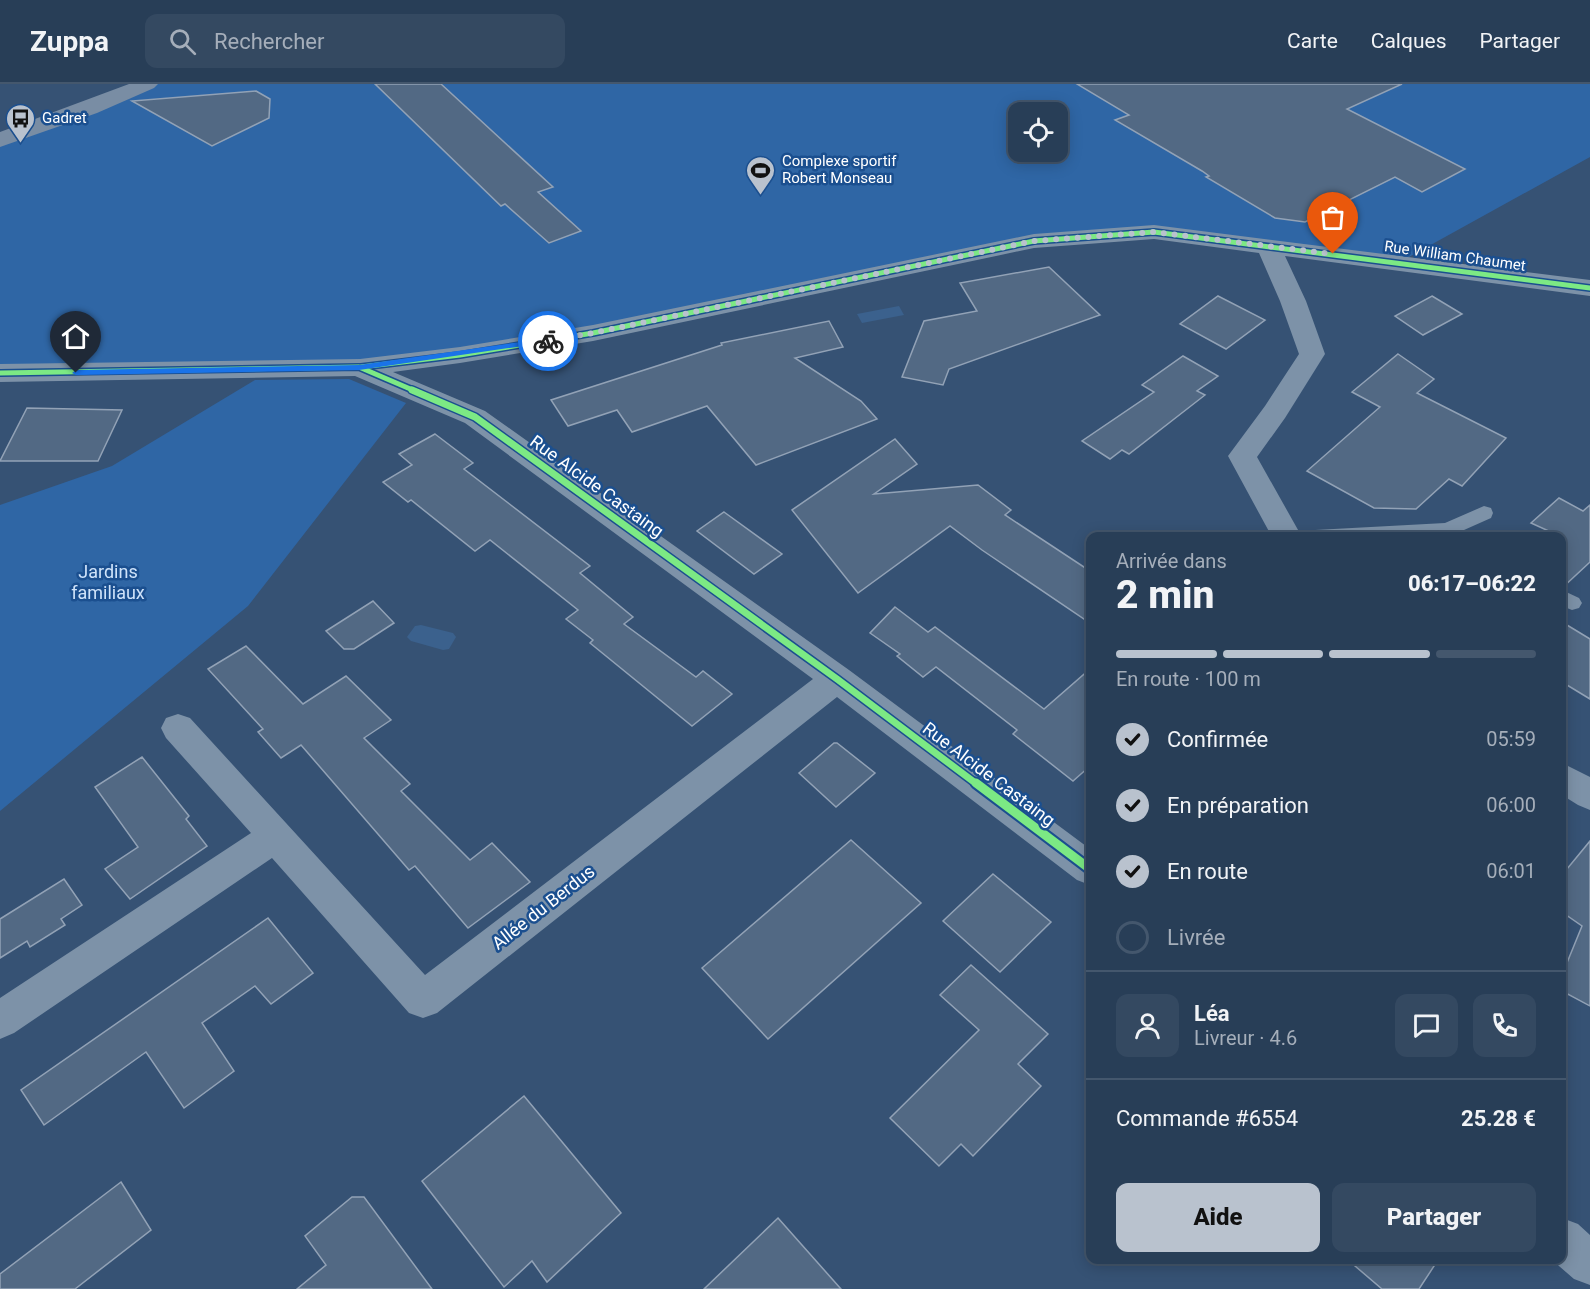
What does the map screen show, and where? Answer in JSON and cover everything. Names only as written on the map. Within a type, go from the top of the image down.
[{"type":"street","points":[[0,140],[147,84]]},
{"type":"street","name":"Rue William Chaumet","points":[[359,367],[460,355],[593,333],[1034,241],[1154,232],[1590,288]]},
{"type":"street","points":[[1268,245],[1293,301],[1312,354],[1275,412],[1242,456],[1284,532]]},
{"type":"street","name":"Rue Alcide Castaing","points":[[0,373],[359,367],[475,417],[837,679],[1086,866]]},
{"type":"street","name":"Allée du Berdus","points":[[178,728],[423,1000],[837,679]]},
{"type":"street","points":[[1566,780],[1590,795]]},
{"type":"street","points":[[0,1020],[276,836]]},
{"type":"street","points":[[1566,1243],[1590,1263]]},
{"type":"lane","points":[[1456,532],[1484,513]]},
{"type":"green space","name":"Complexe sportif Robert Monseau","points":[[147,84],[1590,84],[1590,157],[1398,263],[1154,232],[1034,241],[593,333],[359,367],[0,373],[0,140]]},
{"type":"green space","name":"Jardins familiaux","points":[[349,379],[406,403],[248,606],[0,811],[0,505],[112,466],[255,380]]},
{"type":"shaded area","points":[[899,306],[904,315],[862,323],[857,314]]},
{"type":"shaded area","points":[[421,625],[453,633],[456,637],[449,649],[443,650],[411,641],[407,637],[415,626]]},
{"type":"building","points":[[375,84],[441,84],[553,187],[538,192],[581,231],[549,243],[505,204],[501,206]]},
{"type":"building","points":[[1077,84],[1402,84],[1347,109],[1465,169],[1422,192],[1395,177],[1305,222],[1275,218],[1206,177],[1209,176],[1202,171],[1115,120],[1129,115]]},
{"type":"building","points":[[256,91],[270,99],[269,118],[212,146],[132,101]]},
{"type":"building","points":[[1049,267],[1100,315],[949,369],[943,385],[902,377],[924,321],[977,311],[960,283]]},
{"type":"building","points":[[1218,296],[1265,320],[1226,349],[1180,324]]},
{"type":"building","points":[[1432,296],[1462,314],[1423,335],[1395,316]]},
{"type":"building","points":[[829,321],[843,347],[795,358],[861,401],[877,419],[756,465],[707,406],[632,432],[617,410],[568,426],[551,400],[722,345],[721,343]]},
{"type":"building","points":[[1398,354],[1434,379],[1417,393],[1506,438],[1462,486],[1449,479],[1416,509],[1374,508],[1307,471],[1380,407],[1352,392]]},
{"type":"building","points":[[1183,356],[1218,376],[1197,391],[1205,395],[1129,454],[1122,450],[1110,459],[1082,441],[1154,392],[1142,385]]},
{"type":"building","points":[[27,408],[122,410],[98,461],[0,461]]},
{"type":"building","points":[[435,434],[473,463],[464,469],[590,566],[580,573],[633,617],[624,624],[696,677],[703,671],[732,694],[692,726],[590,643],[593,640],[566,619],[578,610],[490,540],[475,551],[411,500],[408,502],[383,482],[412,465],[399,454]]},
{"type":"building","points":[[895,439],[917,464],[874,494],[978,485],[1011,510],[1005,515],[1086,568],[1086,620],[950,526],[858,593],[792,510]]},
{"type":"building","points":[[1559,498],[1583,511],[1590,505],[1590,562],[1566,584],[1566,532],[1551,532],[1531,523]]},
{"type":"building","points":[[724,512],[782,554],[754,574],[697,531]]},
{"type":"building","points":[[373,601],[394,623],[354,649],[344,649],[326,631]]},
{"type":"building","points":[[895,607],[928,632],[935,627],[1044,709],[1086,672],[1086,770],[1073,781],[1013,734],[1017,730],[936,667],[923,677],[897,656],[900,654],[870,633]]},
{"type":"building","points":[[1566,624],[1590,639],[1590,699],[1566,684]]},
{"type":"building","points":[[246,646],[303,704],[346,676],[391,720],[364,738],[410,784],[401,791],[470,860],[492,843],[530,882],[468,928],[415,866],[409,870],[301,745],[281,758],[258,732],[263,729],[208,669]]},
{"type":"building","points":[[834,743],[875,773],[836,807],[799,773]]},
{"type":"building","points":[[142,757],[189,816],[186,819],[207,846],[130,899],[105,869],[138,847],[95,787]]},
{"type":"building","points":[[851,840],[921,903],[768,1039],[702,968]]},
{"type":"building","points":[[1590,841],[1590,1006],[1566,993],[1566,965],[1582,926],[1566,915],[1566,870]]},
{"type":"building","points":[[993,874],[1051,922],[1000,972],[943,921]]},
{"type":"building","points":[[64,879],[82,905],[61,919],[65,925],[30,947],[27,941],[0,958],[0,919]]},
{"type":"building","points":[[268,918],[313,973],[271,1004],[255,986],[202,1023],[234,1071],[184,1108],[146,1052],[44,1125],[21,1090]]},
{"type":"building","points":[[971,965],[1048,1034],[1018,1064],[1041,1086],[973,1156],[961,1144],[939,1166],[890,1118],[979,1030],[940,995]]},
{"type":"building","points":[[524,1096],[621,1213],[547,1282],[532,1261],[504,1287],[422,1181]]},
{"type":"building","points":[[121,1182],[151,1230],[75,1289],[0,1289],[0,1274]]},
{"type":"building","points":[[352,1197],[364,1197],[432,1289],[297,1289],[326,1265],[305,1236]]},
{"type":"building","points":[[778,1218],[841,1289],[704,1289]]},
{"type":"building","points":[[1353,1264],[1435,1264],[1419,1289],[1382,1289]]},
{"type":"cycle path","points":[[361,367],[460,355],[593,333],[1034,241],[1154,232],[1590,288]]},
{"type":"cycle path","points":[[0,373],[359,367],[475,417],[837,679],[1086,866]]},
{"type":"way so far","points":[[548,341],[1034,241],[1154,232],[1333,254]]},
{"type":"place","name":"Gadret","points":[[21,144]]},
{"type":"place","name":"Complexe sportif Robert Monseau","points":[[761,196]]},
{"type":"route","points":[[76,373],[359,367],[460,355],[548,341]]}]
